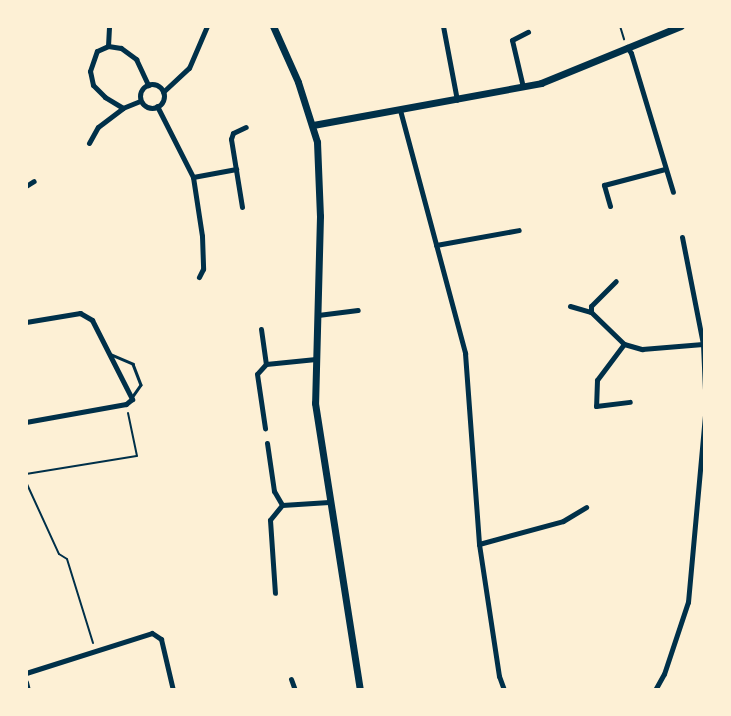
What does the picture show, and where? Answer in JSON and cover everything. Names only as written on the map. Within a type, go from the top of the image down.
[{"type":"street","points":[[108,46],[110,26]]},
{"type":"street","points":[[163,92],[189,68],[207,26]]},
{"type":"street","points":[[273,26],[313,125],[320,181],[315,402],[360,690]]},
{"type":"street","points":[[443,26],[457,100]]},
{"type":"street","points":[[313,125],[541,83],[681,26]]},
{"type":"street","points":[[523,87],[512,40],[528,32]]},
{"type":"street","points":[[123,108],[93,85],[90,71],[97,51],[108,46],[121,48],[136,59],[148,85]]},
{"type":"street","points":[[627,47],[673,192]]},
{"type":"street","points":[[148,85],[159,86],[163,92],[163,100],[158,106],[146,107],[141,101],[141,90],[148,85]]},
{"type":"street","points":[[89,143],[98,127],[123,108],[141,101]]},
{"type":"street","points":[[158,106],[193,177],[202,236],[203,269],[199,277]]},
{"type":"street","points":[[400,110],[465,353],[479,544],[499,676],[504,690]]},
{"type":"street","points":[[242,208],[231,139],[233,134],[246,127]]},
{"type":"street","points":[[193,177],[236,169]]},
{"type":"street","points":[[610,206],[604,185],[665,169]]},
{"type":"street","points":[[26,186],[34,181]]},
{"type":"street","points":[[436,245],[519,230]]},
{"type":"street","points":[[682,237],[703,344],[705,389]]},
{"type":"street","points":[[591,312],[591,306],[616,281]]},
{"type":"street","points":[[570,306],[591,312],[624,344],[642,349],[703,344]]},
{"type":"street","points":[[318,315],[358,310]]},
{"type":"street","points":[[26,322],[80,313],[92,320],[110,354],[129,401],[26,422]]},
{"type":"street","points":[[261,329],[266,363]]},
{"type":"street","points":[[624,344],[597,380],[596,406],[630,402]]},
{"type":"street","points":[[265,428],[257,374],[266,363],[316,359]]},
{"type":"street","points":[[655,690],[664,674],[688,602],[705,415]]},
{"type":"street","points":[[267,443],[274,491],[282,505]]},
{"type":"street","points":[[275,593],[270,520],[282,505],[329,502]]},
{"type":"street","points":[[479,544],[563,521],[586,507]]},
{"type":"street","points":[[26,673],[152,634],[161,639],[173,690]]},
{"type":"street","points":[[292,679],[295,690]]},
{"type":"street","points":[[26,682],[28,690]]},
{"type":"lane","points":[[110,354],[133,363],[141,385],[129,401]]},
{"type":"path","points":[[620,26],[627,47]]},
{"type":"path","points":[[26,474],[137,456],[129,401]]},
{"type":"path","points":[[26,482],[59,554],[67,559],[96,651]]}]
